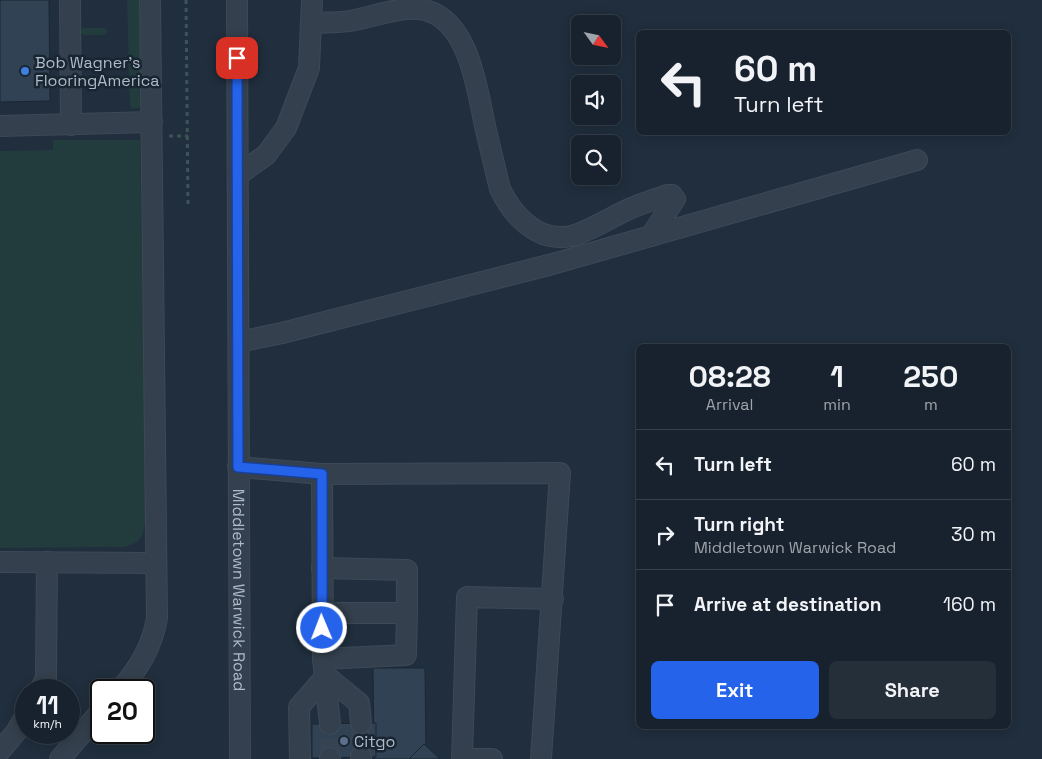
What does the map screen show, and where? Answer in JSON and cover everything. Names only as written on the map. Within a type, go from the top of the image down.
[{"type":"street","points":[[70,0],[71,125]]},
{"type":"street","points":[[130,679],[142,660],[154,634],[157,618],[150,0]]},
{"type":"street","name":"Middletown Warwick Road","points":[[236,0],[240,759]]},
{"type":"street","points":[[238,175],[266,155],[286,128],[310,68],[312,0]]},
{"type":"street","points":[[312,23],[348,21],[406,9],[425,10],[438,16],[449,25],[459,38],[473,71],[500,189],[507,204],[520,220],[536,230],[555,238],[572,236],[629,209],[672,194],[675,199],[651,236]]},
{"type":"street","points":[[0,126],[152,122]]},
{"type":"street","points":[[239,342],[282,333],[549,265],[917,160]]},
{"type":"street","points":[[238,467],[322,474],[560,473],[541,759]]},
{"type":"street","points":[[322,474],[322,612],[324,667],[330,724]]},
{"type":"street","points":[[0,562],[155,563]]},
{"type":"street","points":[[46,679],[47,562]]},
{"type":"street","points":[[300,759],[299,707],[324,667],[406,654],[407,570],[322,568]]},
{"type":"street","points":[[492,759],[463,759],[466,597],[553,599]]},
{"type":"street","points":[[322,612],[407,613]]},
{"type":"street","points":[[324,667],[359,703],[361,723]]},
{"type":"street","points":[[60,759],[90,724]]},
{"type":"street","points":[[0,751],[15,733]]},
{"type":"path","points":[[186,0],[188,206]]},
{"type":"green space","points":[[127,0],[139,0],[141,105],[139,108],[131,108],[130,105]]},
{"type":"green space","points":[[83,28],[105,28],[108,31],[105,35],[84,35],[80,32]]},
{"type":"green space","points":[[53,140],[140,140],[146,520],[138,541],[123,547],[0,548],[0,151],[53,150]]},
{"type":"building","name":"Bob Wagner's FlooringAmerica","points":[[0,0],[49,0],[50,101],[0,102]]},
{"type":"building","points":[[373,668],[425,668],[426,756],[415,756],[412,759],[374,759]]},
{"type":"building","name":"Citgo","points":[[376,723],[376,757],[312,758],[312,724]]},
{"type":"building","points":[[424,744],[440,759],[409,759]]},
{"type":"tunnel","points":[[361,723],[361,757]]},
{"type":"tunnel","points":[[330,724],[330,758]]},
{"type":"place","name":"Bob Wagner's FlooringAmerica","points":[[25,71]]},
{"type":"place","name":"Citgo","points":[[344,741]]},
{"type":"route","points":[[237,58],[238,467],[322,474],[322,628]]}]
